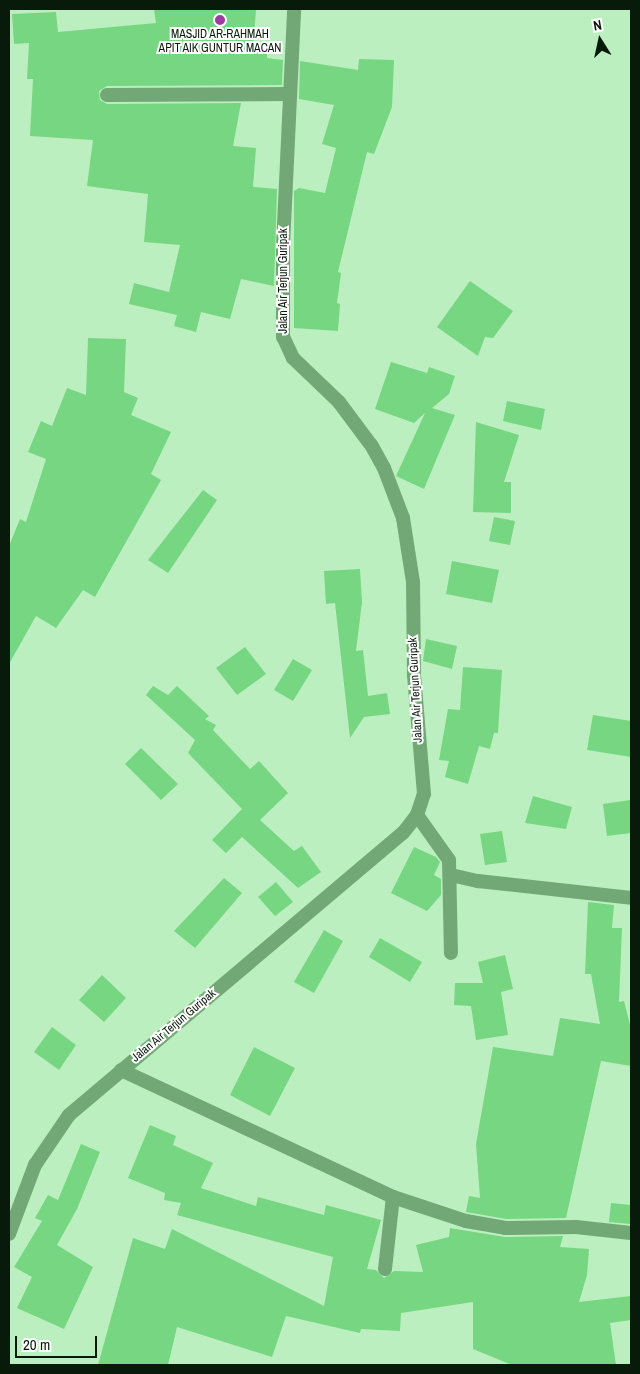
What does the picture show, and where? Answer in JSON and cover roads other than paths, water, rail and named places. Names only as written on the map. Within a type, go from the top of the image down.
[{"type":"street","name":"Jalan Air Terjun Guripak","points":[[9,1234],[44,1147],[69,1115],[403,833],[417,815],[425,783],[420,768],[414,676],[413,582],[403,518],[384,468],[372,445],[339,402],[293,358],[283,337],[283,246],[294,9]]},
{"type":"street","points":[[107,95],[290,94]]},
{"type":"street","points":[[417,815],[449,860],[451,875],[451,953]]},
{"type":"street","points":[[451,875],[478,881],[631,898]]},
{"type":"street","points":[[121,1070],[393,1197],[485,1226],[576,1226],[631,1233]]},
{"type":"street","points":[[385,1268],[393,1197]]},
{"type":"place","name":"MASJID AR-RAHMAH APIT AIK GUNTUR MACAN","points":[[220,20]]}]
